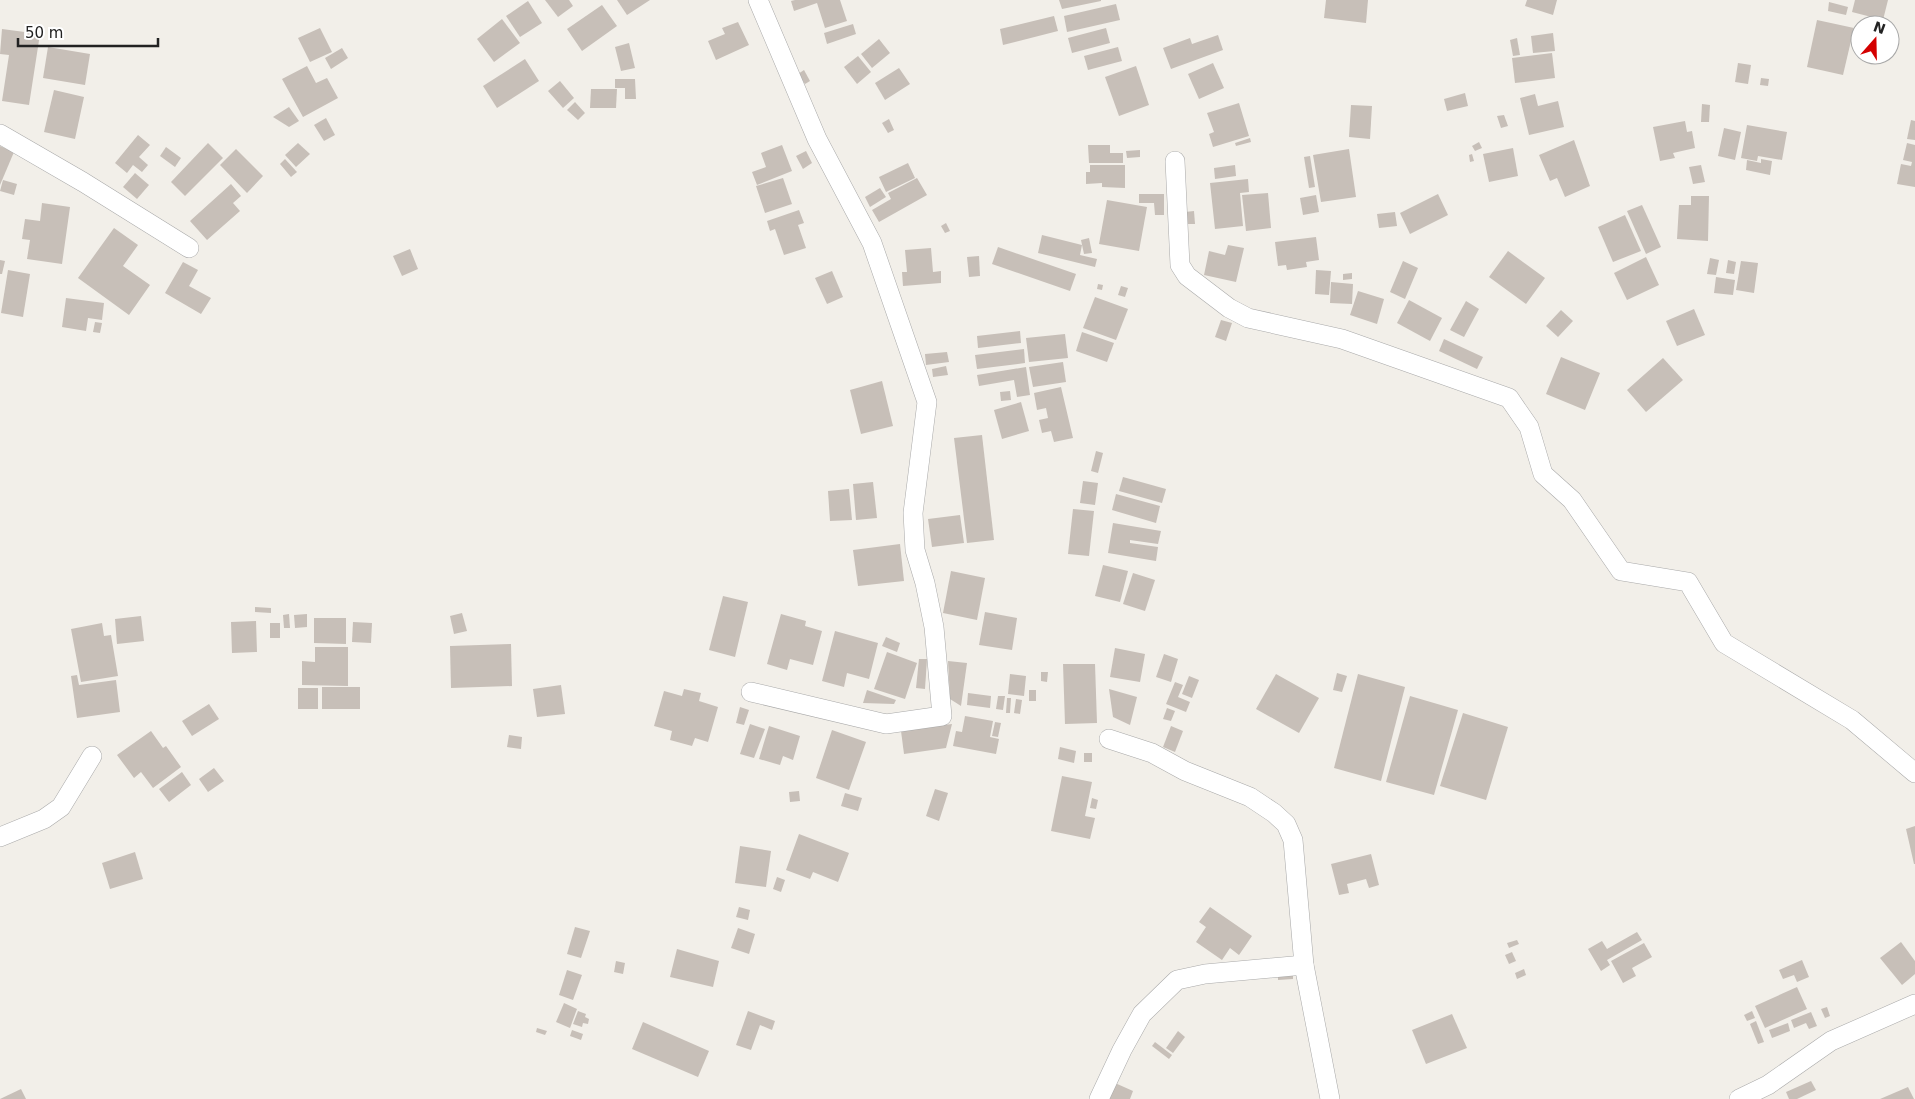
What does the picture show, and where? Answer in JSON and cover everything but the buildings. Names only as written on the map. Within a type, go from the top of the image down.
[{"type":"street","points":[[751,692],[886,724],[942,716],[934,628],[925,583],[915,550],[912,513],[927,402],[872,243],[817,139],[758,0]]},
{"type":"street","points":[[0,134],[83,182],[189,248]]},
{"type":"street","points":[[1175,161],[1180,265],[1187,276],[1229,308],[1248,318],[1342,338],[1509,398],[1529,427],[1543,474],[1572,500],[1621,571],[1688,582],[1724,643],[1852,720],[1915,774]]},
{"type":"street","points":[[1109,739],[1152,753],[1185,771],[1250,797],[1274,812],[1286,824],[1293,840],[1304,965],[1330,1099]]},
{"type":"street","points":[[0,837],[44,819],[61,807],[92,756]]},
{"type":"street","points":[[1099,1099],[1122,1050],[1142,1014],[1177,980],[1205,974],[1304,965]]},
{"type":"street","points":[[1739,1099],[1768,1085],[1831,1041],[1915,1004]]}]
